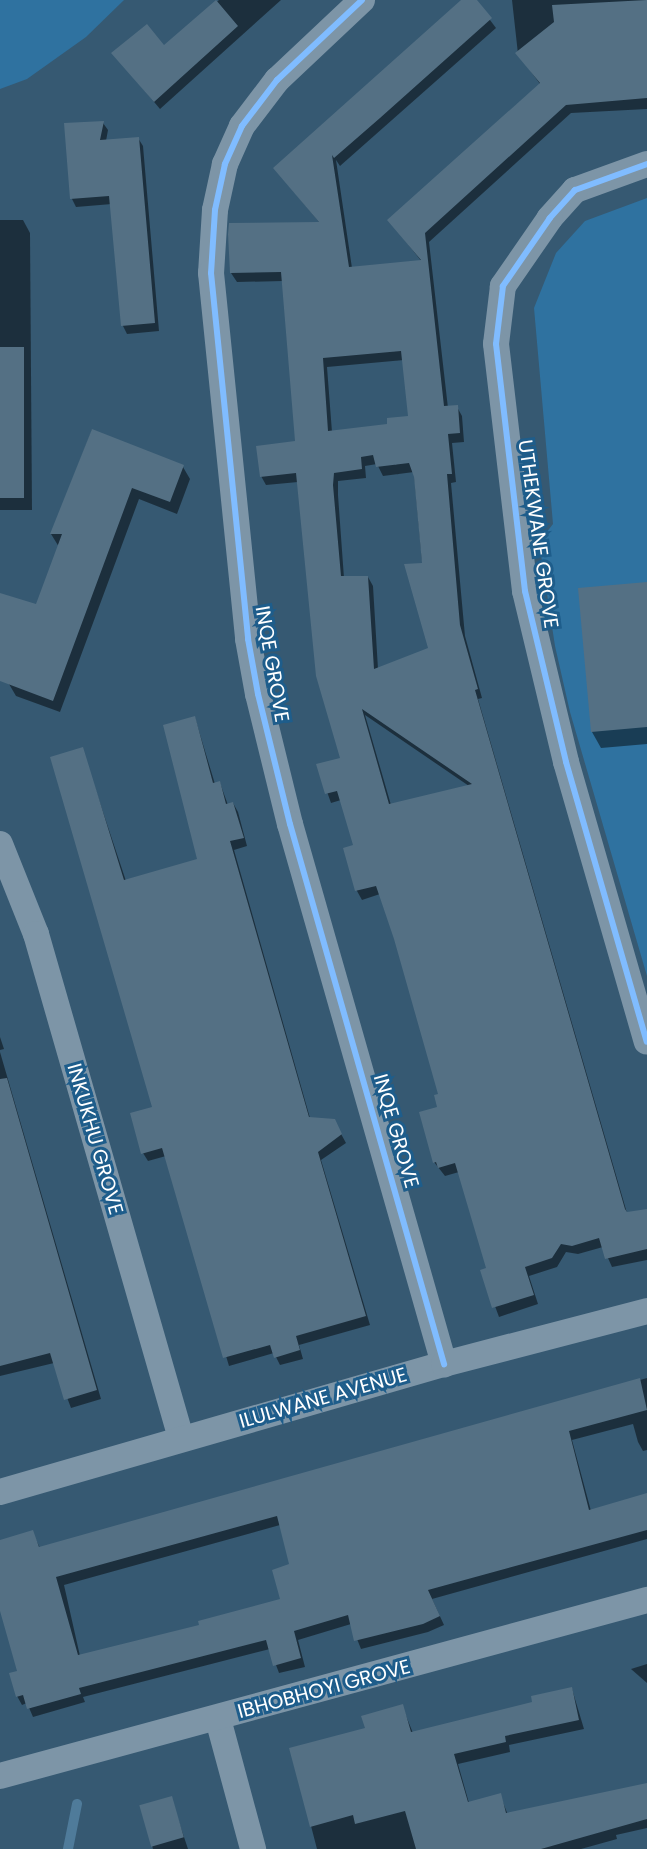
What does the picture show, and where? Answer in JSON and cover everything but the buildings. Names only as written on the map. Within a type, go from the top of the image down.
[{"type":"street","name":"INQE GROVE","points":[[362,0],[277,80],[242,126],[225,164],[215,210],[212,273],[248,639],[258,694],[290,824],[444,1364]]},
{"type":"street","name":"UTHEKWANE GROVE","points":[[647,164],[575,190],[550,218],[503,286],[496,344],[529,612],[566,762],[647,1042]]},
{"type":"street","name":"INKUKHU GROVE","points":[[0,844],[36,934],[181,1438]]},
{"type":"street","name":"ILULWANE AVENUE","points":[[0,1492],[444,1364],[647,1311]]},
{"type":"street","name":"IBHOBHOYI GROVE","points":[[0,1776],[218,1719],[647,1600]]},
{"type":"street","points":[[218,1719],[253,1849]]},
{"type":"shaded area","points":[[0,0],[124,0],[86,37],[27,79],[0,89]]},
{"type":"shaded area","points":[[647,198],[647,976],[570,712],[555,646],[539,542],[553,524],[534,308],[556,253],[585,221]]},
{"type":"waterway","points":[[68,1849],[77,1804]]},
{"type":"cycle path","points":[[362,0],[277,80],[242,126],[225,164],[215,210],[211,273],[248,639],[258,694],[290,824],[444,1364]]},
{"type":"cycle path","points":[[647,164],[575,190],[550,218],[503,286],[496,344],[525,591],[566,762],[647,1042]]}]
